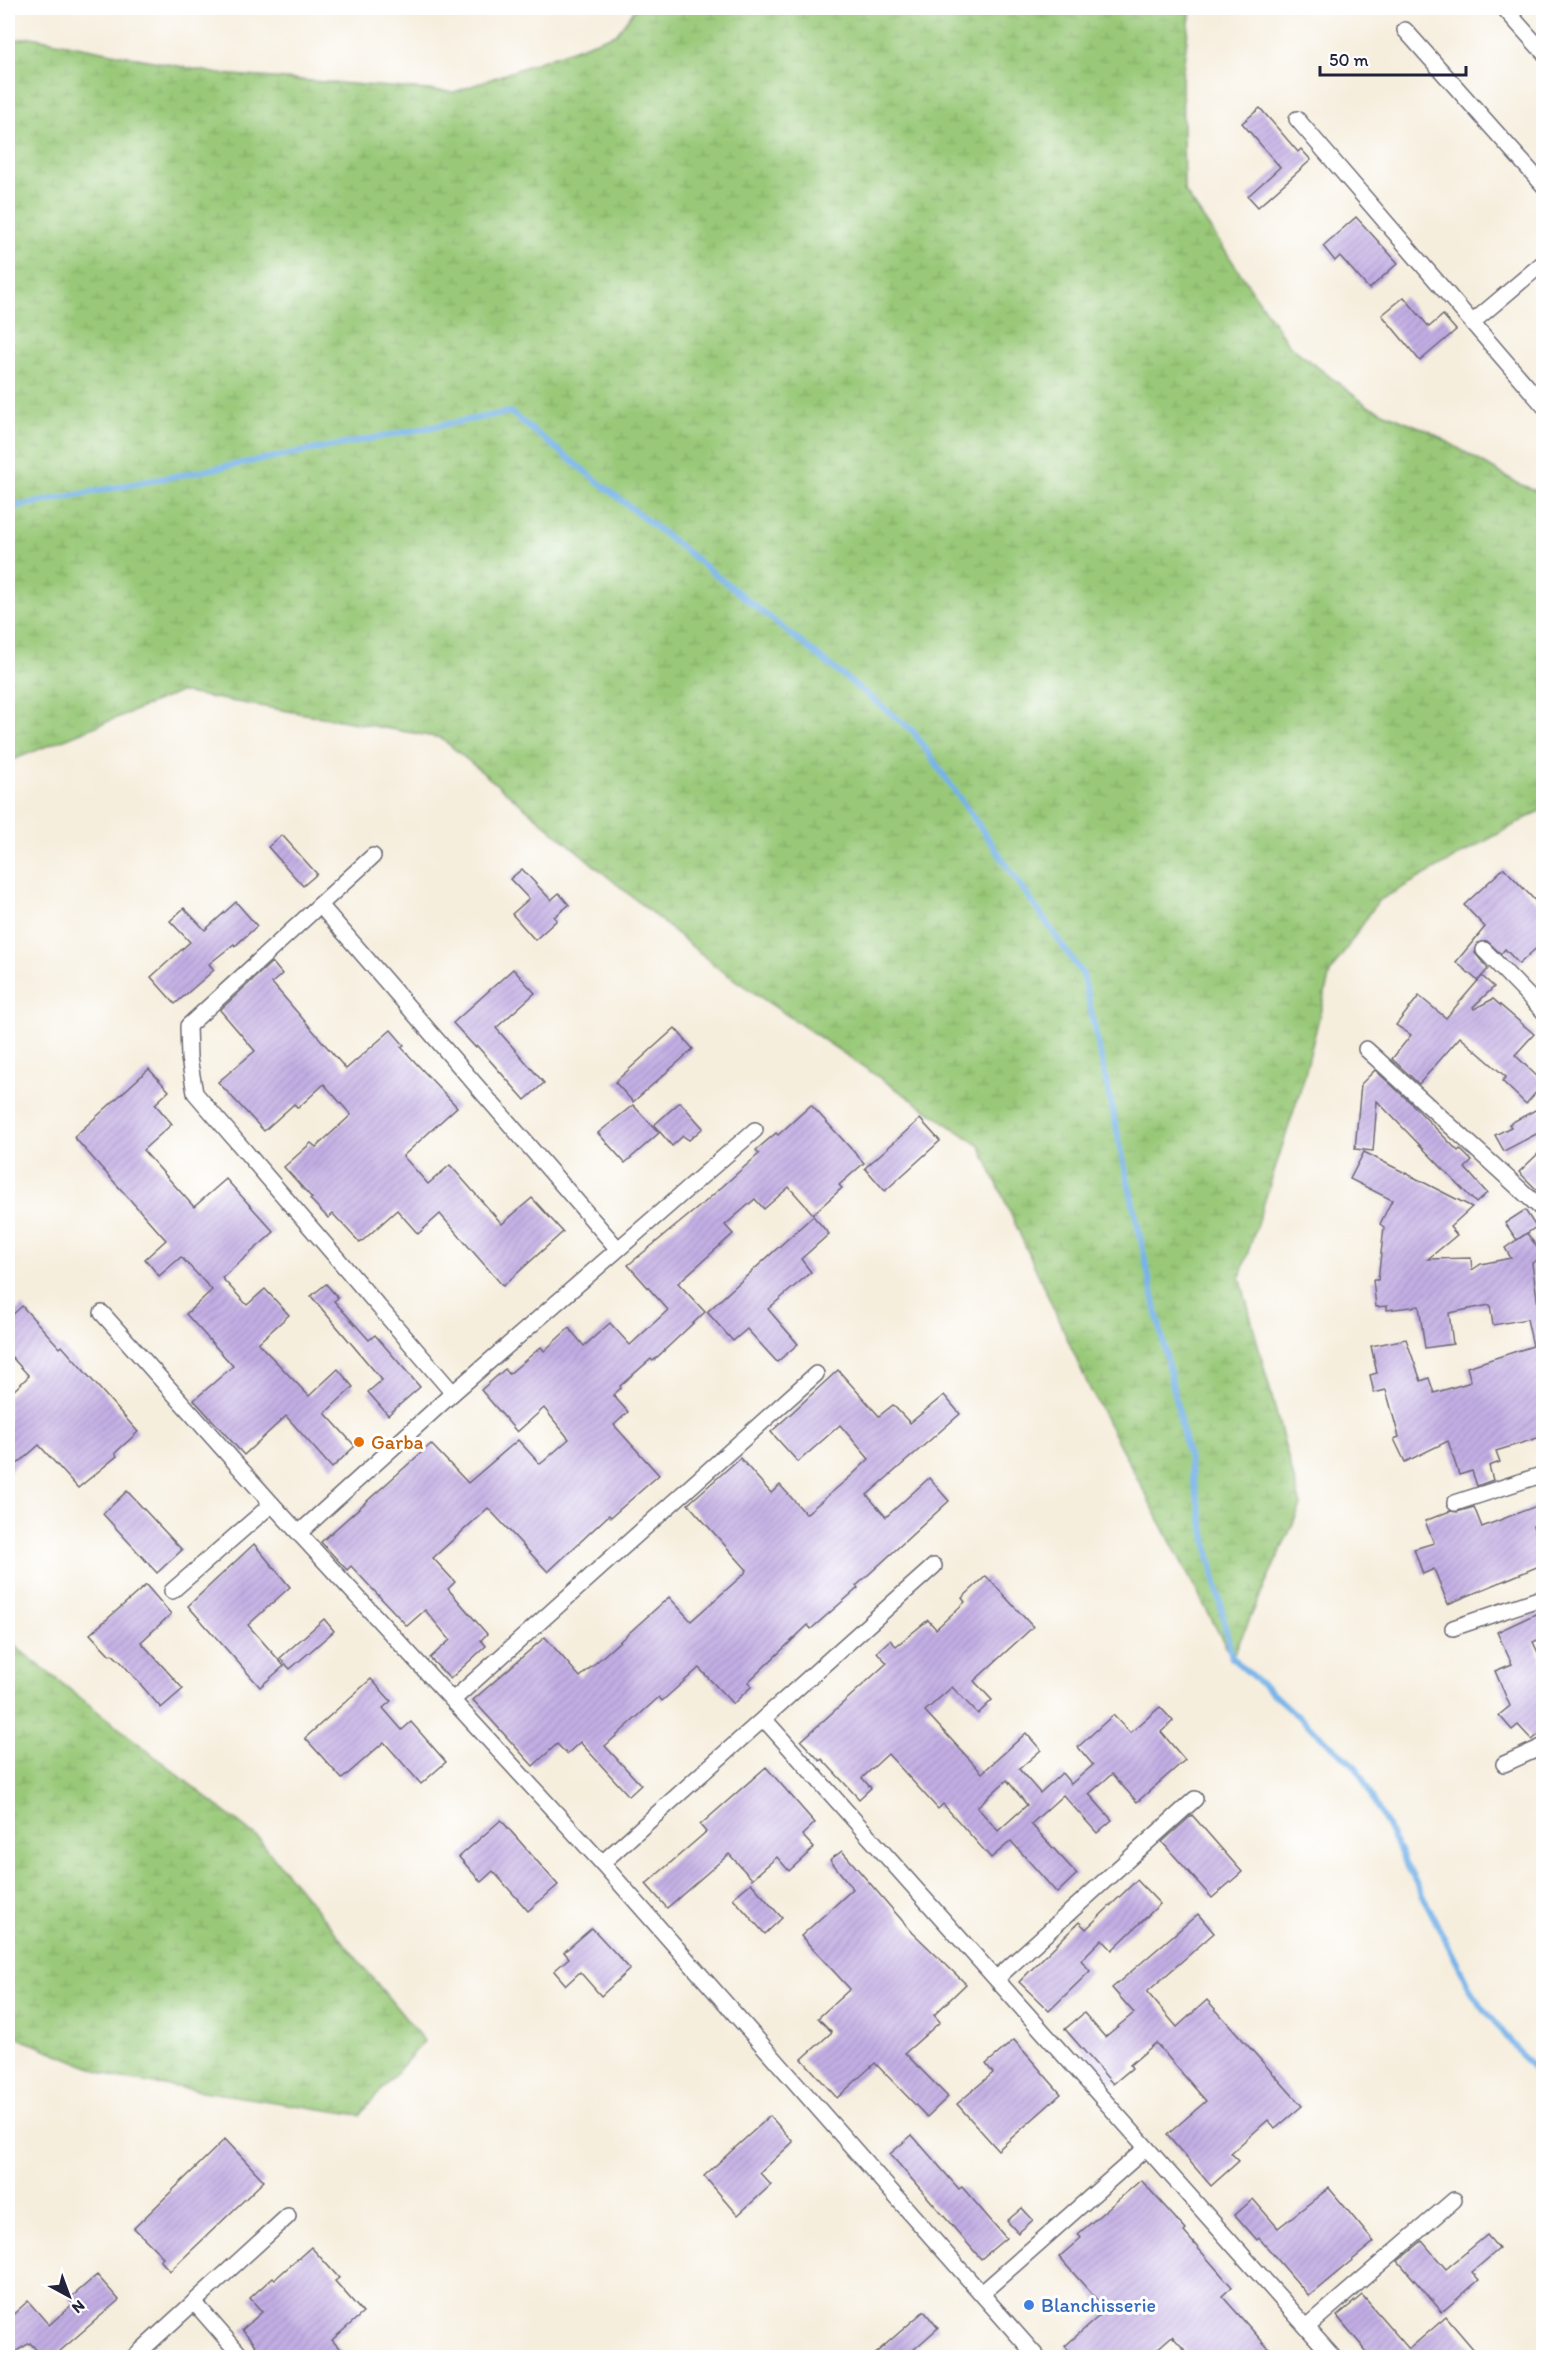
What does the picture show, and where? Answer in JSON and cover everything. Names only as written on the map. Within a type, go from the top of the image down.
[{"type":"street","points":[[1504,8],[1544,53]]},
{"type":"street","points":[[1405,30],[1544,186]]},
{"type":"street","points":[[1297,119],[1544,406]]},
{"type":"street","points":[[1473,322],[1544,262]]},
{"type":"street","points":[[373,856],[188,1026],[189,1058],[195,1093],[453,1393]]},
{"type":"street","points":[[320,905],[617,1248]]},
{"type":"street","points":[[1484,950],[1544,1012]]},
{"type":"street","points":[[1366,1049],[1544,1211]]},
{"type":"street","points":[[299,1533],[617,1248],[755,1130]]},
{"type":"street","points":[[102,1313],[272,1504],[454,1699],[602,1863],[1038,2358]]},
{"type":"street","points":[[454,1699],[816,1374]]},
{"type":"street","points":[[1455,1503],[1544,1474]]},
{"type":"street","points":[[172,1591],[272,1504]]},
{"type":"street","points":[[602,1863],[934,1566]]},
{"type":"street","points":[[1453,1628],[1544,1597]]},
{"type":"street","points":[[764,1719],[1334,2358]]},
{"type":"street","points":[[1504,1764],[1544,1746]]},
{"type":"street","points":[[997,1978],[1195,1799]]},
{"type":"street","points":[[982,2293],[1146,2148]]},
{"type":"street","points":[[1307,2327],[1454,2200]]},
{"type":"street","points":[[133,2358],[288,2216]]},
{"type":"street","points":[[194,2302],[243,2358]]},
{"type":"green space","points":[[636,8],[1191,8],[1182,77],[1184,190],[1289,345],[1368,406],[1429,431],[1519,484],[1543,493],[1543,809],[1378,901],[1330,973],[1303,1082],[1240,1277],[1301,1506],[1232,1658],[1090,1389],[980,1146],[719,969],[441,738],[180,692],[8,762],[8,42],[31,37],[219,74],[455,92],[616,34]]},
{"type":"green space","points":[[8,1638],[21,1651],[258,1838],[424,2041],[360,2115],[117,2078],[8,2034]]},
{"type":"building","points":[[1260,108],[1298,152],[1301,149],[1311,160],[1258,207],[1248,196],[1280,167],[1242,123]]},
{"type":"building","points":[[1356,217],[1398,263],[1369,289],[1340,256],[1335,261],[1323,246]]},
{"type":"building","points":[[1404,297],[1429,327],[1443,315],[1456,330],[1420,361],[1382,315]]},
{"type":"building","points":[[282,835],[317,874],[303,886],[268,847]]},
{"type":"building","points":[[1504,868],[1544,910],[1544,941],[1519,964],[1505,949],[1501,954],[1487,941],[1478,943],[1475,953],[1488,969],[1478,981],[1456,962],[1485,927],[1464,905]]},
{"type":"building","points":[[522,869],[551,900],[559,893],[569,905],[554,917],[557,920],[535,940],[512,914],[529,899],[510,879]]},
{"type":"building","points":[[236,902],[257,926],[235,946],[234,944],[209,964],[214,970],[175,1004],[151,977],[190,942],[170,921],[184,908],[205,930]]},
{"type":"building","points":[[272,962],[282,974],[272,983],[346,1069],[391,1030],[404,1045],[401,1047],[457,1107],[403,1156],[428,1184],[450,1165],[502,1224],[532,1198],[563,1232],[503,1286],[440,1214],[418,1234],[397,1210],[360,1243],[333,1214],[328,1218],[310,1199],[312,1198],[284,1167],[311,1143],[316,1147],[351,1115],[324,1084],[298,1108],[294,1104],[264,1131],[218,1082],[255,1051],[220,1010]]},
{"type":"building","points":[[513,969],[535,993],[496,1028],[544,1083],[525,1100],[477,1046],[475,1047],[453,1023]]},
{"type":"building","points":[[1482,976],[1494,987],[1473,1007],[1474,1009],[1493,999],[1534,1034],[1515,1055],[1544,1083],[1526,1104],[1502,1081],[1506,1077],[1460,1037],[1419,1084],[1392,1059],[1411,1035],[1396,1025],[1419,996],[1446,1018]]},
{"type":"building","points":[[675,1028],[693,1049],[633,1102],[615,1082]]},
{"type":"building","points":[[149,1069],[169,1091],[155,1104],[172,1124],[143,1150],[194,1207],[226,1179],[274,1232],[222,1278],[247,1305],[265,1289],[289,1315],[258,1343],[309,1396],[338,1369],[353,1387],[325,1413],[355,1446],[332,1468],[286,1416],[244,1455],[194,1400],[233,1366],[186,1314],[212,1290],[181,1257],[159,1276],[145,1259],[166,1240],[74,1137]]},
{"type":"building","points":[[1375,1070],[1458,1151],[1460,1149],[1472,1161],[1465,1168],[1487,1193],[1476,1203],[1377,1101],[1373,1151],[1355,1149],[1361,1084]]},
{"type":"building","points":[[680,1102],[703,1128],[689,1140],[683,1136],[672,1146],[654,1125]]},
{"type":"building","points":[[633,1105],[659,1133],[625,1163],[598,1133]]},
{"type":"building","points":[[811,1105],[864,1163],[839,1185],[842,1188],[813,1214],[789,1187],[764,1209],[755,1199],[725,1225],[733,1234],[678,1283],[705,1312],[653,1361],[651,1359],[620,1386],[621,1388],[613,1395],[628,1412],[614,1425],[659,1475],[611,1517],[609,1515],[548,1572],[488,1508],[433,1558],[455,1582],[448,1589],[487,1634],[481,1640],[486,1646],[450,1679],[430,1658],[450,1640],[425,1610],[407,1626],[351,1566],[347,1570],[321,1542],[431,1444],[468,1483],[518,1440],[540,1464],[569,1439],[544,1408],[517,1432],[481,1390],[505,1369],[509,1374],[541,1347],[544,1351],[569,1328],[584,1346],[610,1323],[630,1345],[668,1310],[628,1265],[705,1202],[759,1154],[756,1150],[776,1133],[778,1135]]},
{"type":"building","points":[[1539,1108],[1544,1116],[1544,1130],[1504,1151],[1495,1135],[1511,1127],[1509,1124]]},
{"type":"building","points":[[920,1119],[940,1141],[885,1191],[865,1168]]},
{"type":"building","points":[[1544,1148],[1544,1197],[1519,1172]]},
{"type":"building","points":[[1364,1152],[1472,1207],[1450,1227],[1457,1235],[1428,1259],[1471,1258],[1472,1270],[1481,1264],[1511,1258],[1505,1248],[1527,1233],[1543,1256],[1532,1263],[1538,1305],[1544,1304],[1544,1362],[1540,1362],[1544,1375],[1544,1436],[1496,1451],[1500,1462],[1489,1466],[1493,1480],[1477,1486],[1472,1471],[1459,1475],[1448,1441],[1405,1462],[1394,1439],[1399,1437],[1386,1390],[1374,1393],[1370,1375],[1377,1373],[1371,1346],[1406,1339],[1421,1381],[1429,1378],[1434,1393],[1471,1382],[1467,1367],[1533,1346],[1527,1319],[1493,1325],[1490,1305],[1449,1313],[1453,1344],[1425,1348],[1419,1306],[1387,1310],[1387,1306],[1376,1307],[1373,1280],[1378,1280],[1384,1227],[1380,1224],[1392,1200],[1350,1179]]},
{"type":"building","points":[[1525,1210],[1536,1227],[1517,1240],[1505,1223]]},
{"type":"building","points":[[813,1216],[829,1234],[801,1259],[811,1272],[768,1309],[798,1344],[777,1362],[747,1329],[733,1341],[707,1312]]},
{"type":"building","points":[[326,1284],[338,1298],[334,1301],[369,1340],[375,1335],[420,1387],[388,1415],[368,1392],[382,1380],[311,1296]]},
{"type":"building","points":[[22,1306],[60,1348],[62,1346],[138,1432],[115,1453],[117,1456],[78,1488],[39,1445],[8,1472],[8,1396],[29,1376],[8,1353],[8,1319]]},
{"type":"building","points":[[838,1370],[879,1416],[893,1405],[910,1423],[944,1395],[960,1414],[867,1495],[886,1517],[929,1478],[949,1501],[856,1586],[858,1588],[811,1629],[808,1625],[748,1682],[752,1686],[733,1704],[699,1668],[662,1701],[659,1697],[605,1746],[641,1785],[629,1796],[580,1742],[567,1754],[557,1744],[533,1766],[473,1700],[545,1637],[580,1677],[669,1597],[691,1621],[744,1574],[747,1570],[688,1504],[740,1458],[771,1493],[780,1485],[806,1514],[851,1476],[869,1459],[840,1425],[798,1462],[771,1432]]},
{"type":"building","points":[[127,1491],[182,1550],[157,1573],[103,1514]]},
{"type":"building","points":[[1544,1503],[1544,1524],[1533,1526],[1544,1552],[1544,1564],[1448,1604],[1434,1569],[1423,1574],[1414,1549],[1434,1543],[1425,1521],[1450,1511],[1457,1512],[1474,1507],[1482,1527]]},
{"type":"building","points":[[254,1544],[290,1587],[248,1625],[284,1666],[260,1687],[188,1606]]},
{"type":"building","points":[[986,1576],[1033,1627],[974,1681],[992,1700],[978,1714],[952,1687],[925,1711],[982,1773],[1026,1733],[1041,1750],[1019,1769],[1040,1793],[1062,1773],[1071,1784],[1093,1765],[1078,1747],[1113,1715],[1130,1733],[1160,1707],[1173,1721],[1161,1732],[1185,1760],[1137,1802],[1112,1774],[1089,1794],[1112,1820],[1097,1833],[1063,1795],[1031,1824],[1077,1874],[1057,1893],[1011,1841],[991,1858],[943,1804],[938,1809],[888,1754],[862,1778],[871,1788],[859,1799],[822,1759],[820,1761],[801,1741],[887,1663],[877,1652],[890,1640],[896,1646],[928,1620],[936,1629],[965,1602],[962,1598]],"holes":[[[1007,1780],[1027,1805],[998,1831],[977,1807]]]},
{"type":"building","points":[[146,1585],[171,1614],[141,1642],[183,1689],[161,1708],[121,1662],[112,1654],[110,1655],[90,1634]]},
{"type":"building","points":[[1544,1610],[1544,1637],[1533,1642],[1544,1665],[1544,1730],[1532,1740],[1518,1725],[1512,1730],[1499,1715],[1510,1706],[1495,1671],[1512,1664],[1497,1632]]},
{"type":"building","points":[[324,1619],[334,1631],[290,1669],[280,1658]]},
{"type":"building","points":[[371,1679],[391,1701],[383,1708],[402,1730],[411,1722],[446,1762],[421,1784],[384,1742],[342,1779],[305,1738]]},
{"type":"building","points":[[766,1767],[815,1823],[802,1835],[814,1848],[789,1871],[777,1857],[752,1879],[729,1854],[667,1908],[646,1884],[706,1832],[700,1825]]},
{"type":"building","points":[[1192,1815],[1242,1872],[1212,1898],[1162,1842]]},
{"type":"building","points":[[501,1820],[558,1885],[528,1911],[493,1871],[481,1882],[459,1857]]},
{"type":"building","points":[[842,1851],[913,1933],[966,1984],[934,2015],[940,2022],[905,2053],[948,2097],[927,2117],[875,2063],[837,2098],[802,2059],[832,2032],[818,2018],[850,1989],[801,1936],[853,1889],[830,1860]]},
{"type":"building","points":[[1137,1880],[1160,1904],[1112,1950],[1102,1939],[1081,1960],[1090,1971],[1049,2011],[1019,1982],[1079,1922],[1086,1929]]},
{"type":"building","points":[[751,1883],[782,1918],[765,1934],[733,1898]]},
{"type":"building","points":[[1198,1914],[1214,1933],[1147,1992],[1177,2027],[1207,2000],[1302,2106],[1275,2129],[1268,2120],[1231,2153],[1239,2161],[1211,2186],[1167,2135],[1206,2101],[1156,2043],[1130,2065],[1132,2068],[1113,2084],[1065,2029],[1084,2013],[1105,2037],[1134,2013],[1112,1988]]},
{"type":"building","points":[[592,1928],[630,1969],[601,1996],[580,1972],[566,1985],[554,1971],[569,1958],[564,1952]]},
{"type":"building","points":[[1014,2040],[1061,2094],[998,2150],[957,2104],[993,2073],[986,2064]]},
{"type":"building","points":[[770,2116],[793,2142],[760,2173],[771,2185],[738,2215],[704,2176]]},
{"type":"building","points":[[912,2135],[959,2189],[962,2187],[1006,2238],[981,2259],[890,2154]]},
{"type":"building","points":[[225,2139],[264,2181],[170,2271],[160,2260],[163,2257],[134,2228]]},
{"type":"building","points":[[1141,2180],[1186,2230],[1184,2232],[1232,2287],[1222,2296],[1277,2358],[1191,2357],[1172,2336],[1147,2358],[1075,2358],[1065,2346],[1106,2310],[1059,2257],[1081,2238],[1078,2234]]},
{"type":"building","points":[[1329,2188],[1374,2242],[1309,2296],[1259,2238],[1257,2240],[1235,2215],[1253,2199],[1278,2228]]},
{"type":"building","points":[[1022,2208],[1033,2220],[1018,2233],[1007,2221]]},
{"type":"building","points":[[1487,2235],[1499,2249],[1472,2272],[1479,2280],[1442,2312],[1398,2261],[1422,2241],[1446,2269]]},
{"type":"building","points":[[311,2247],[339,2278],[335,2281],[363,2313],[332,2340],[348,2358],[266,2358],[242,2330],[262,2312],[250,2298]]},
{"type":"building","points":[[97,2275],[119,2300],[52,2358],[44,2358],[30,2343],[8,2356],[8,2319],[28,2301],[49,2325],[73,2304],[69,2299]]},
{"type":"building","points":[[1362,2295],[1409,2349],[1446,2317],[1481,2358],[1372,2358],[1337,2316]]},
{"type":"building","points":[[924,2311],[938,2328],[904,2358],[870,2358]]},
{"type":"waterway","points":[[8,508],[510,412],[913,731],[1083,975],[1232,1658],[1357,1768],[1474,1996],[1544,2083]]},
{"type":"place","name":"Garba","points":[[359,1442]]},
{"type":"place","name":"Blanchisserie","points":[[1029,2305]]}]
